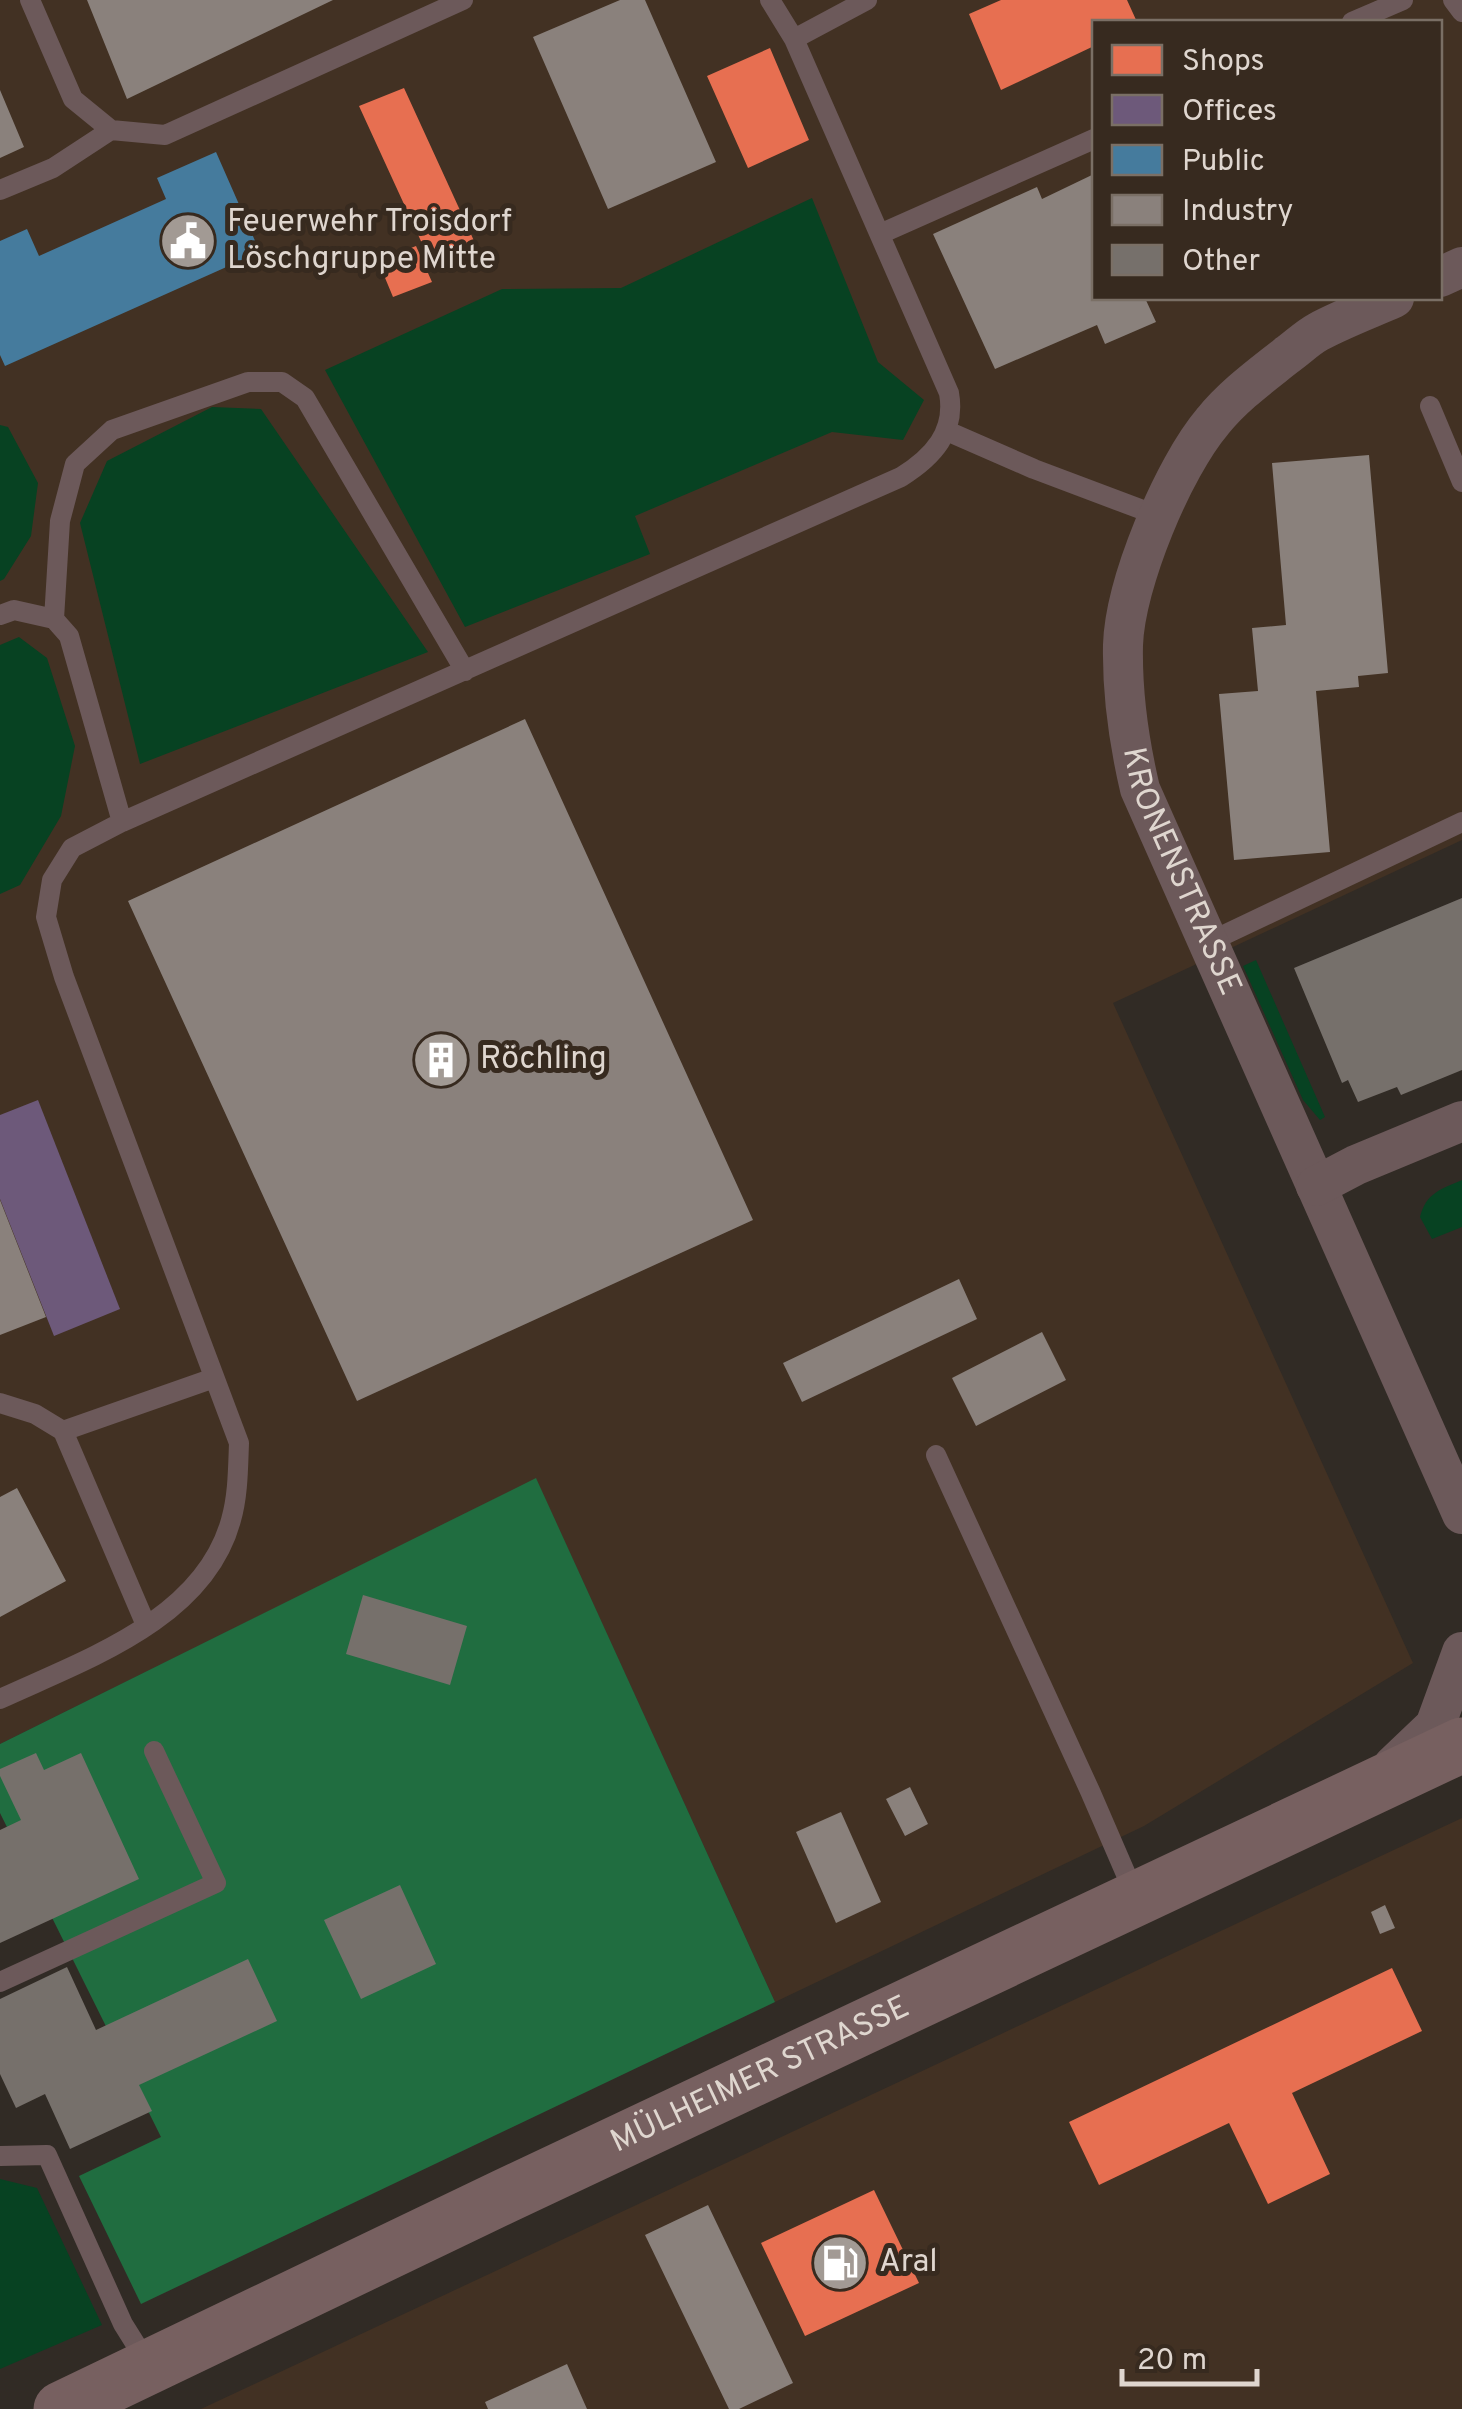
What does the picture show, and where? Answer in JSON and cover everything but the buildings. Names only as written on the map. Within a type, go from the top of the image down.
[{"type":"main road","name":"MÜLHEIMER STRASSE","points":[[61,2409],[1462,1745]]},
{"type":"street","name":"KRONENSTRASSE","points":[[1389,300],[1315,333],[1247,387],[1213,421],[1187,460],[1159,516],[1134,582],[1123,642],[1128,725],[1140,789],[1462,1514]]},
{"type":"street","points":[[1316,1186],[1462,1121]]},
{"type":"street","points":[[1374,1785],[1435,1726],[1462,1652]]},
{"type":"lane","points":[[30,0],[73,99],[111,130],[166,135],[463,0]]},
{"type":"lane","points":[[0,1699],[120,1643],[186,1597],[210,1568],[231,1522],[236,1492],[239,1444],[64,977],[46,916],[52,880],[72,848],[122,822],[901,477],[918,467],[946,431],[952,409],[949,392],[794,39],[770,0]]},
{"type":"lane","points":[[794,39],[867,0]]},
{"type":"lane","points":[[1357,20],[1402,0]]},
{"type":"lane","points":[[1453,0],[1462,12]]},
{"type":"lane","points":[[0,190],[54,168],[111,130]]},
{"type":"lane","points":[[880,234],[1092,140]]},
{"type":"lane","points":[[54,619],[60,521],[75,464],[112,430],[248,382],[282,382],[306,398],[464,671]]},
{"type":"lane","points":[[1430,406],[1462,482]]},
{"type":"lane","points":[[946,431],[1159,516]]},
{"type":"lane","points":[[0,615],[14,610],[54,619],[69,636],[122,822]]},
{"type":"lane","points":[[1207,943],[1462,822]]},
{"type":"lane","points":[[63,1431],[214,1378]]},
{"type":"lane","points":[[0,1403],[35,1414],[63,1431],[146,1625]]},
{"type":"lane","points":[[936,1455],[1136,1898]]},
{"type":"lane","points":[[0,1982],[216,1883],[154,1751]]},
{"type":"lane","points":[[0,2156],[46,2156],[123,2324],[149,2366]]},
{"type":"shaded area","points":[[0,0],[1462,0],[1462,840],[1113,1003],[1413,1663],[1144,1826],[775,2002],[536,1479],[0,1744]]},
{"type":"shaded area","points":[[1462,1818],[1462,2409],[201,2409]]},
{"type":"green space","points":[[812,198],[878,362],[924,400],[903,440],[832,432],[635,516],[650,554],[465,627],[325,370],[502,289],[621,288]]},
{"type":"green space","points":[[212,407],[261,409],[428,652],[140,764],[80,523],[107,461]]},
{"type":"green space","points":[[0,425],[8,427],[38,483],[31,536],[0,581]]},
{"type":"green space","points":[[19,637],[47,658],[75,746],[61,816],[20,885],[0,894],[0,645]]},
{"type":"green space","points":[[1256,960],[1325,1117],[1320,1120],[1303,1100],[1243,966]]},
{"type":"green space","points":[[1462,1180],[1462,1227],[1432,1239],[1420,1217],[1426,1202]]},
{"type":"green space","points":[[536,1478],[775,2002],[141,2304],[79,2176],[161,2137],[0,1813],[0,1744]]},
{"type":"green space","points":[[0,2179],[37,2188],[102,2325],[0,2369]]},
{"type":"place","name":"Feuerwehr Troisdorf Löschgruppe Mitte","points":[[188,241]]},
{"type":"place","name":"Röchling","points":[[441,1060]]},
{"type":"place","name":"Aral","points":[[840,2263]]}]
